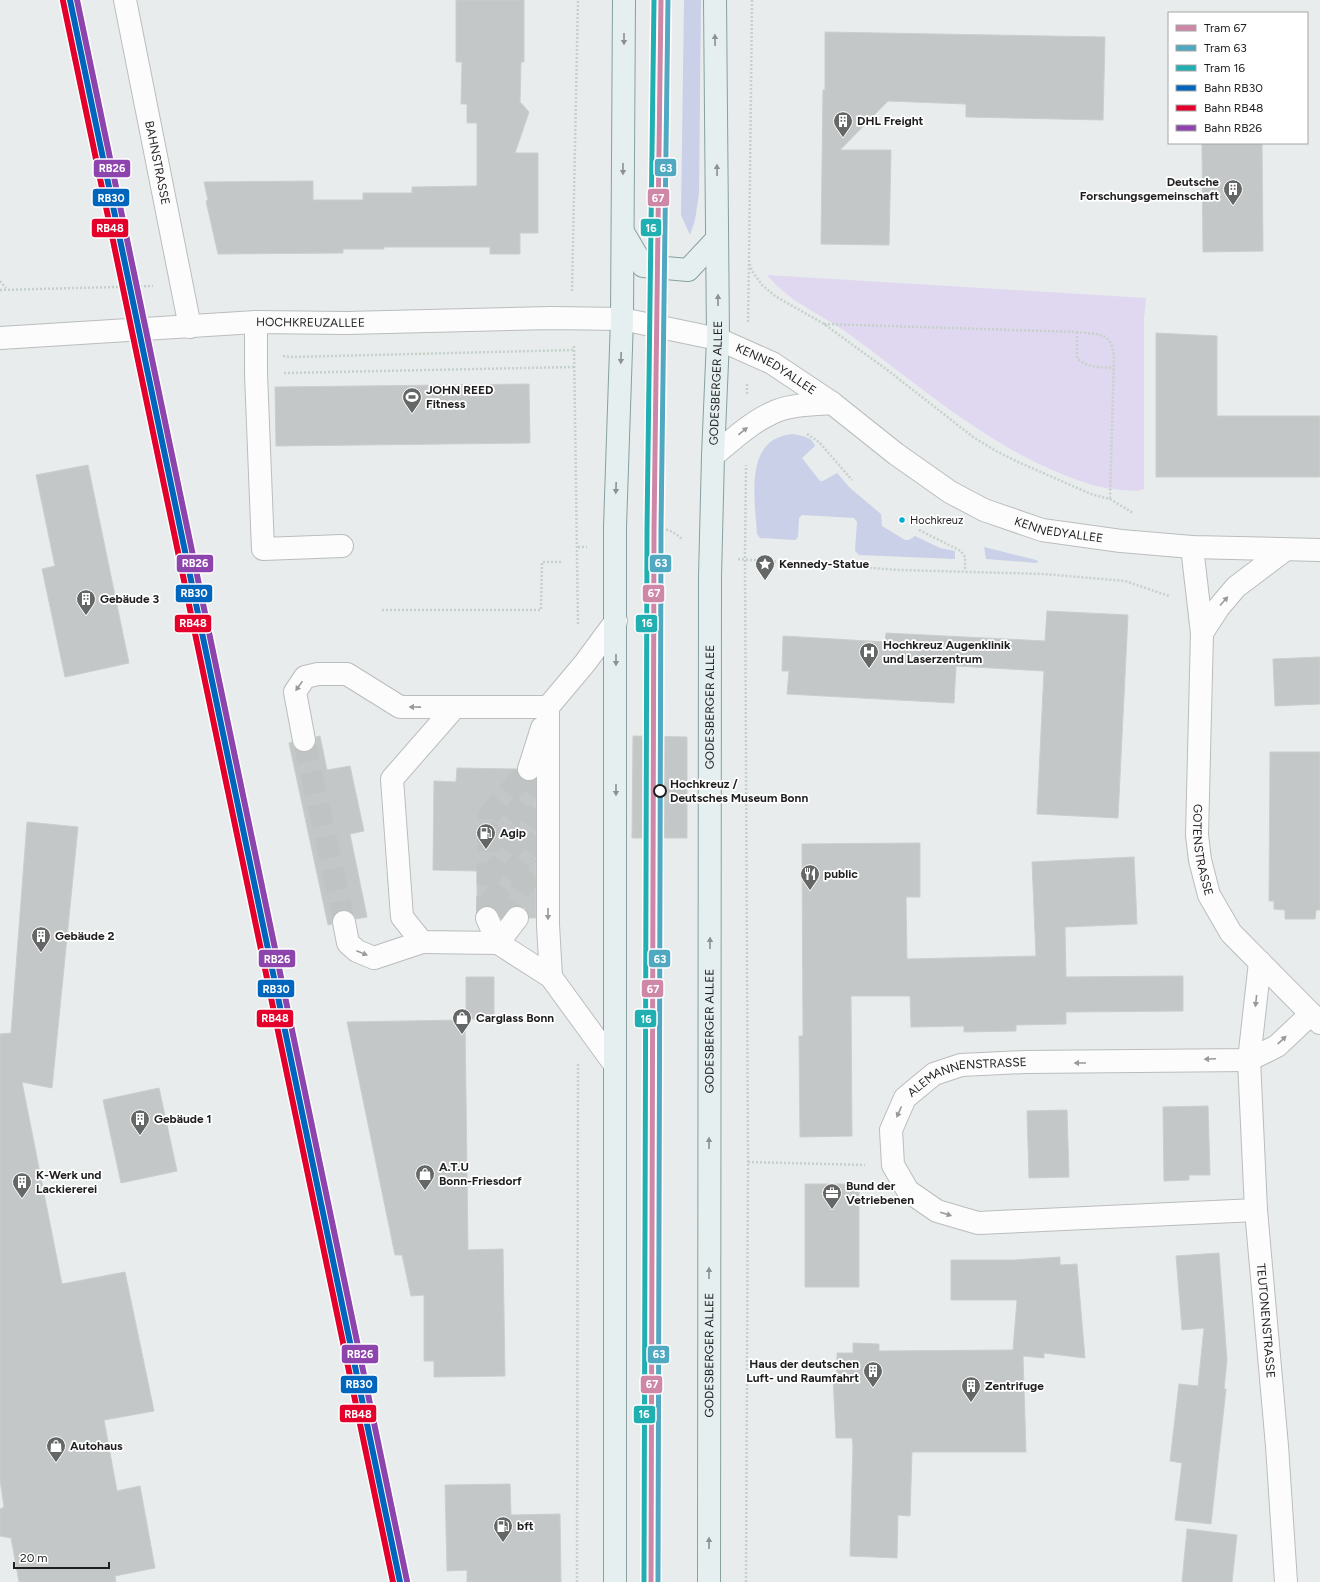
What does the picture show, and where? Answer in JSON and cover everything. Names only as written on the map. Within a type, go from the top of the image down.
[{"type":"main road","points":[[615,1582],[616,547],[622,319],[624,0]]},
{"type":"main road","name":"GODESBERGER ALLEE","points":[[709,1582],[711,559],[712,456],[718,339],[715,0]]},
{"type":"main road","points":[[623,231],[643,266],[688,270],[717,239]]},
{"type":"street","name":"BAHNSTRASSE","points":[[125,0],[190,326]]},
{"type":"street","name":"HOCHKREUZALLEE","points":[[0,338],[256,322],[347,323],[551,318],[573,320],[622,319]]},
{"type":"street","name":"KENNEDYALLEE","points":[[622,319],[718,339],[772,363],[832,403],[896,454],[950,492],[984,510],[1042,530],[1121,542],[1192,547],[1320,550]]},
{"type":"street","points":[[256,322],[256,374],[263,549],[342,546]]},
{"type":"street","name":"KENNEDYALLEE","points":[[712,456],[747,428],[773,412],[800,406],[832,403]]},
{"type":"street","name":"GOTENSTRASSE","points":[[1192,547],[1202,633],[1198,835],[1200,860],[1209,895],[1231,932],[1315,1018]]},
{"type":"street","points":[[1202,633],[1218,607],[1236,587],[1285,550]]},
{"type":"street","points":[[551,977],[542,824],[548,707],[585,663],[616,621]]},
{"type":"street","points":[[304,740],[295,692],[305,677],[318,674],[347,674],[400,707],[548,707]]},
{"type":"street","points":[[422,942],[402,917],[392,779],[454,708]]},
{"type":"street","points":[[498,943],[502,918]]},
{"type":"street","points":[[344,922],[348,943],[357,951],[374,958],[422,942],[498,943],[551,977],[615,1065]]},
{"type":"street","name":"TEUTONENSTRASSE","points":[[1260,962],[1249,1060],[1256,1210],[1277,1446],[1286,1582]]},
{"type":"street","points":[[1249,1060],[1277,1046],[1315,1018]]},
{"type":"street","name":"ALEMANNENSTRASSE","points":[[1249,1060],[1025,1062],[961,1065],[934,1074],[905,1098],[891,1130],[893,1165],[908,1191],[937,1211],[978,1223],[1256,1210]]},
{"type":"path","points":[[578,0],[572,300],[578,547],[637,546],[640,535],[654,529],[669,529],[683,539],[685,558],[745,560],[900,570],[1044,574],[1125,581],[1170,596]]},
{"type":"path","points":[[748,324],[752,0]]},
{"type":"path","points":[[749,262],[752,271],[762,286],[775,296],[824,324],[890,372],[958,426],[990,448],[1091,494],[1110,499],[1137,515]]},
{"type":"path","points":[[0,281],[6,289]]},
{"type":"path","points":[[0,290],[154,286]]},
{"type":"path","points":[[824,324],[1077,332],[1105,336],[1111,341],[1114,368],[1110,499]]},
{"type":"path","points":[[1077,332],[1077,358],[1081,363],[1088,366],[1114,368]]},
{"type":"path","points":[[357,355],[574,350]]},
{"type":"path","points":[[256,374],[574,367]]},
{"type":"path","points":[[802,433],[819,442],[852,480]]},
{"type":"path","points":[[746,459],[745,560],[748,1162],[746,1582]]},
{"type":"path","points":[[746,469],[750,463]]},
{"type":"path","points":[[919,530],[961,551],[965,557],[965,571]]},
{"type":"path","points":[[382,610],[542,610],[542,562],[562,562]]},
{"type":"path","points":[[748,1162],[893,1165]]},
{"type":"shaded area","points":[[684,0],[701,0],[699,193],[695,220],[690,235],[681,215]]},
{"type":"shaded area","points":[[767,275],[1146,298],[1144,318],[1144,489],[1131,491],[1089,484],[1024,456],[994,439],[937,400],[842,329],[786,294]]},
{"type":"shaded area","points":[[793,434],[807,437],[814,443],[815,446],[802,458],[820,481],[823,481],[837,473],[850,488],[881,514],[882,526],[905,540],[909,540],[915,536],[940,548],[955,551],[955,559],[859,555],[855,551],[857,522],[854,518],[802,515],[799,518],[798,537],[795,540],[760,538],[757,534],[754,488],[759,458],[766,446],[777,438]]},
{"type":"shaded area","points":[[984,547],[1038,561],[1037,563],[986,559]]},
{"type":"building","points":[[456,0],[524,0],[524,62],[521,62],[520,102],[529,112],[515,153],[538,153],[538,233],[520,233],[520,254],[490,254],[490,247],[384,247],[384,249],[343,249],[343,253],[218,254],[206,201],[208,200],[204,182],[313,181],[313,200],[363,200],[363,193],[412,193],[412,187],[477,186],[477,123],[467,123],[467,104],[461,104],[462,62],[456,62]]},
{"type":"building","name":"DHL Freight","points":[[825,32],[1105,37],[1103,120],[966,117],[966,104],[888,101],[840,150],[891,150],[889,245],[821,244]]},
{"type":"building","name":"Deutsche Forschungsgemeinschaft","points":[[1202,144],[1262,144],[1263,251],[1203,252]]},
{"type":"building","points":[[1156,333],[1217,336],[1217,416],[1320,416],[1320,477],[1156,477]]},
{"type":"building","points":[[529,384],[530,443],[276,446],[275,387]]},
{"type":"building","name":"Gebäude 3","points":[[88,465],[129,663],[65,677],[42,569],[55,566],[36,475]]},
{"type":"building","points":[[1047,611],[1128,615],[1118,818],[1037,814],[1044,671],[956,666],[954,703],[787,694],[789,671],[782,671],[783,636],[885,642],[886,633],[1045,641]]},
{"type":"building","points":[[1320,657],[1320,704],[1275,706],[1273,659]]},
{"type":"building","points":[[320,736],[327,770],[350,766],[364,831],[350,834],[367,917],[356,919],[354,914],[348,910],[341,910],[332,918],[332,924],[328,925],[289,743],[292,742],[294,748],[300,752],[307,752],[316,744],[316,737]]},
{"type":"building","points":[[633,736],[687,737],[687,838],[632,838]]},
{"type":"building","points":[[1270,752],[1320,752],[1320,910],[1316,910],[1315,919],[1285,919],[1285,910],[1274,909],[1274,901],[1269,901]]},
{"type":"building","name":"Agip","points":[[457,768],[517,769],[520,777],[525,781],[536,779],[536,918],[529,918],[525,908],[518,906],[512,907],[501,918],[495,908],[489,906],[482,907],[477,911],[477,871],[433,870],[434,781],[456,782]]},
{"type":"building","points":[[27,822],[78,827],[52,1088],[22,1082],[62,1284],[125,1272],[154,1411],[104,1420],[117,1491],[140,1486],[155,1568],[115,1576],[116,1582],[19,1582],[11,1538],[0,1536],[0,1509],[4,1507],[0,1480],[0,1034],[11,1033]]},
{"type":"building","points":[[920,843],[920,897],[906,897],[907,959],[1036,956],[1032,862],[1134,857],[1137,924],[1065,927],[1066,977],[1183,976],[1183,1011],[1066,1012],[1066,1024],[1016,1025],[1016,1031],[964,1032],[964,1026],[911,1027],[910,996],[851,996],[852,1136],[800,1137],[799,1036],[803,1036],[802,844]]},
{"type":"building","points":[[466,977],[494,977],[494,1019],[466,1019]]},
{"type":"building","name":"A.T.U Bonn-Friesdorf","points":[[465,1020],[468,1250],[503,1249],[505,1376],[434,1377],[434,1361],[424,1361],[424,1295],[411,1296],[402,1255],[395,1255],[347,1022]]},
{"type":"building","name":"Gebäude 1","points":[[159,1088],[177,1171],[121,1183],[103,1100]]},
{"type":"building","points":[[1208,1106],[1210,1175],[1189,1175],[1189,1180],[1164,1181],[1163,1107]]},
{"type":"building","points":[[1067,1110],[1069,1177],[1029,1178],[1027,1111]]},
{"type":"building","name":"Bund der Vetriebenen","points":[[805,1184],[859,1184],[859,1287],[805,1287]]},
{"type":"building","points":[[1219,1253],[1227,1360],[1224,1389],[1226,1389],[1211,1524],[1175,1520],[1182,1463],[1170,1461],[1179,1384],[1198,1386],[1204,1328],[1182,1330],[1176,1256]]},
{"type":"building","points":[[1060,1257],[1060,1265],[1077,1264],[1085,1358],[1044,1353],[1044,1358],[1023,1356],[1026,1452],[912,1452],[910,1516],[898,1515],[897,1558],[850,1556],[853,1446],[852,1438],[836,1438],[833,1377],[837,1377],[837,1353],[853,1353],[853,1343],[879,1344],[879,1351],[1013,1350],[1017,1300],[951,1300],[951,1260],[1014,1260]]},
{"type":"building","name":"bft","points":[[510,1484],[511,1515],[560,1514],[561,1582],[467,1582],[467,1570],[447,1571],[445,1485]]},
{"type":"building","points":[[1187,1529],[1237,1535],[1232,1582],[1182,1582]]},
{"type":"tunnel","points":[[304,740],[344,922]]},
{"type":"tunnel","points":[[487,918],[489,815],[529,769]]},
{"type":"tunnel","points":[[488,845],[540,783]]},
{"type":"tunnel","points":[[488,878],[539,812]]},
{"type":"tunnel","points":[[488,904],[539,838]]},
{"type":"tunnel","points":[[500,918],[539,863]]},
{"type":"tram line","name":"16","points":[[644,1582],[647,529],[654,0]]},
{"type":"tram line","name":"67","points":[[651,1582],[654,529],[661,0]]},
{"type":"tram line","name":"63","points":[[658,1582],[661,529],[668,0]]},
{"type":"rail line","name":"RB30","points":[[70,0],[400,1582]]},
{"type":"rail line","name":"RB26","points":[[77,0],[407,1581]]},
{"type":"rail line","name":"RB48","points":[[63,1],[393,1582]]},
{"type":"place","name":"DHL Freight","points":[[843,138]]},
{"type":"place","name":"Deutsche Forschungsgemeinschaft","points":[[1233,206]]},
{"type":"place","name":"JOHN REED Fitness","points":[[412,414]]},
{"type":"place","name":"Hochkreuz","points":[[902,520]]},
{"type":"place","name":"Kennedy-Statue","points":[[765,581]]},
{"type":"place","name":"Gebäude 3","points":[[86,616]]},
{"type":"place","name":"Hochkreuz Augenklinik und Laserzentrum","points":[[869,669]]},
{"type":"place","name":"Hochkreuz / Deutsches Museum Bonn","points":[[660,791]]},
{"type":"place","name":"Agip","points":[[486,850]]},
{"type":"place","name":"public","points":[[810,891]]},
{"type":"place","name":"Gebäude 2","points":[[41,953]]},
{"type":"place","name":"Carglass Bonn","points":[[462,1035]]},
{"type":"place","name":"Gebäude 1","points":[[140,1136]]},
{"type":"place","name":"A.T.U Bonn-Friesdorf","points":[[425,1191]]},
{"type":"place","name":"K-Werk und Lackiererei","points":[[22,1199]]},
{"type":"place","name":"Bund der Vetriebenen","points":[[832,1210]]},
{"type":"place","name":"Haus der deutschen Luft- und Raumfahrt","points":[[873,1388]]},
{"type":"place","name":"Zentrifuge","points":[[971,1403]]},
{"type":"place","name":"Autohaus","points":[[56,1463]]},
{"type":"place","name":"bft","points":[[503,1543]]}]
